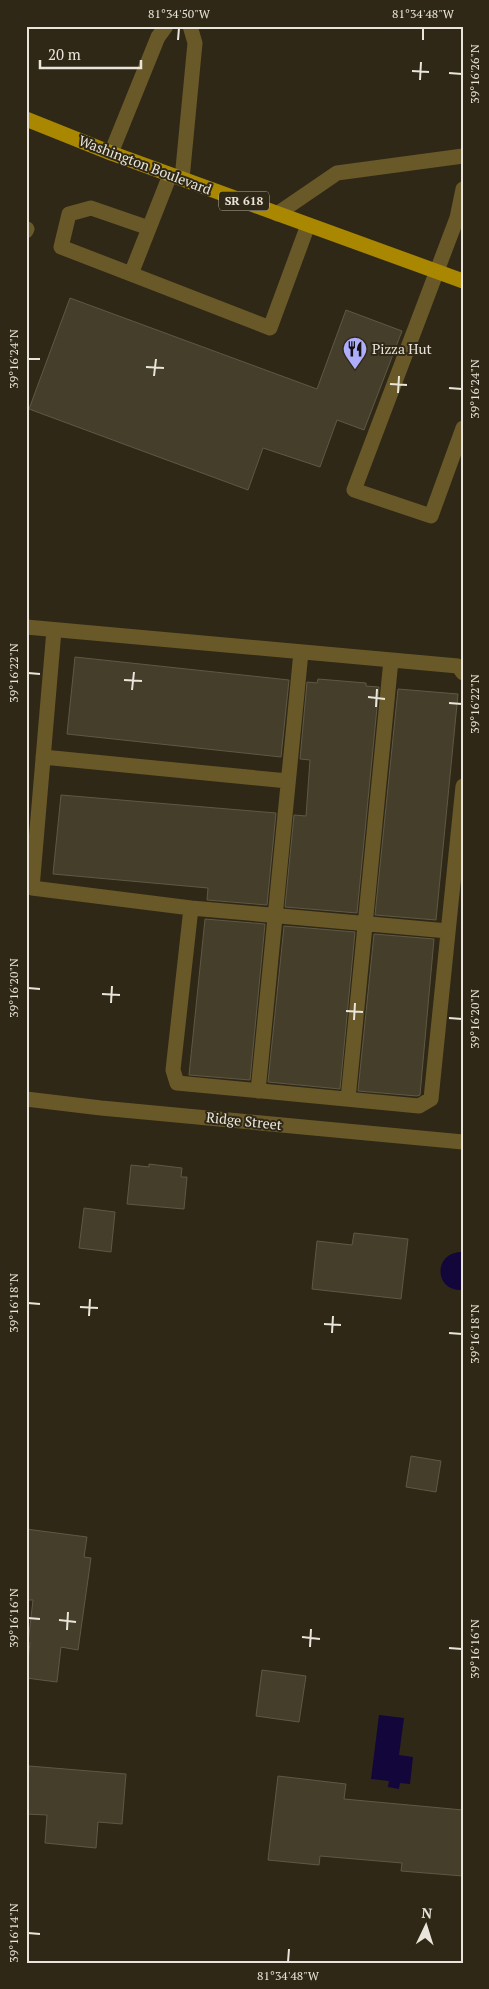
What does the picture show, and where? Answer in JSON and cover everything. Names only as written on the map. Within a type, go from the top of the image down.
[{"type":"main road","name":"Washington Boulevard","points":[[26,119],[111,153],[463,281]]},
{"type":"street","points":[[111,153],[158,37],[166,26]]},
{"type":"street","points":[[131,274],[149,228],[176,177],[195,43],[190,26]]},
{"type":"street","points":[[276,214],[337,174],[463,156]]},
{"type":"street","points":[[463,189],[457,218],[354,490],[431,516],[463,428]]},
{"type":"street","points":[[149,228],[90,208],[69,214],[61,247],[270,328],[308,225]]},
{"type":"street","points":[[26,626],[458,666],[463,673]]},
{"type":"street","points":[[54,630],[32,888],[190,908],[448,931]]},
{"type":"street","points":[[258,1091],[300,652]]},
{"type":"street","points":[[348,1099],[391,660]]},
{"type":"street","points":[[43,757],[288,781]]},
{"type":"street","points":[[190,908],[174,1070],[176,1083],[419,1106],[431,1099],[463,786]]},
{"type":"street","name":"Ridge Street","points":[[26,1099],[101,1108],[463,1142]]},
{"type":"shaded area","points":[[463,1252],[463,1290],[453,1289],[446,1285],[440,1271],[446,1258],[453,1253]]},
{"type":"shaded area","points":[[379,1715],[404,1718],[399,1755],[413,1757],[410,1784],[400,1783],[399,1789],[388,1787],[389,1781],[371,1779]]},
{"type":"building","points":[[70,298],[317,389],[346,310],[402,331],[364,430],[337,420],[320,467],[263,448],[248,490],[29,409]]},
{"type":"building","points":[[75,657],[289,680],[281,757],[67,734]]},
{"type":"building","points":[[318,679],[366,683],[366,686],[379,687],[357,913],[285,907],[294,815],[306,816],[310,760],[300,759],[307,682],[317,683]]},
{"type":"building","points":[[398,689],[458,694],[436,920],[375,915]]},
{"type":"building","points":[[61,795],[276,813],[267,905],[207,900],[208,888],[53,874]]},
{"type":"building","points":[[205,919],[265,924],[250,1080],[189,1075]]},
{"type":"building","points":[[284,926],[355,932],[340,1089],[268,1082]]},
{"type":"building","points":[[374,934],[434,939],[420,1095],[417,1096],[358,1091]]},
{"type":"building","points":[[149,1164],[182,1168],[181,1177],[187,1177],[184,1209],[127,1204],[131,1165],[149,1167]]},
{"type":"building","points":[[84,1208],[115,1212],[111,1252],[79,1248]]},
{"type":"building","points":[[354,1233],[408,1239],[401,1299],[312,1289],[317,1241],[352,1245]]},
{"type":"building","points":[[411,1456],[441,1461],[436,1492],[406,1487]]},
{"type":"building","points":[[26,1529],[87,1537],[84,1557],[91,1558],[78,1650],[61,1647],[57,1682],[26,1678],[33,1600],[26,1600]]},
{"type":"building","points":[[262,1670],[306,1676],[299,1722],[256,1716]]},
{"type":"building","points":[[29,1766],[126,1774],[122,1824],[98,1822],[96,1848],[45,1843],[47,1815],[26,1814]]},
{"type":"building","points":[[278,1776],[346,1784],[344,1799],[463,1810],[463,1876],[401,1871],[402,1863],[320,1856],[319,1865],[268,1860]]},
{"type":"place","name":"Pizza Hut","points":[[355,370]]}]
